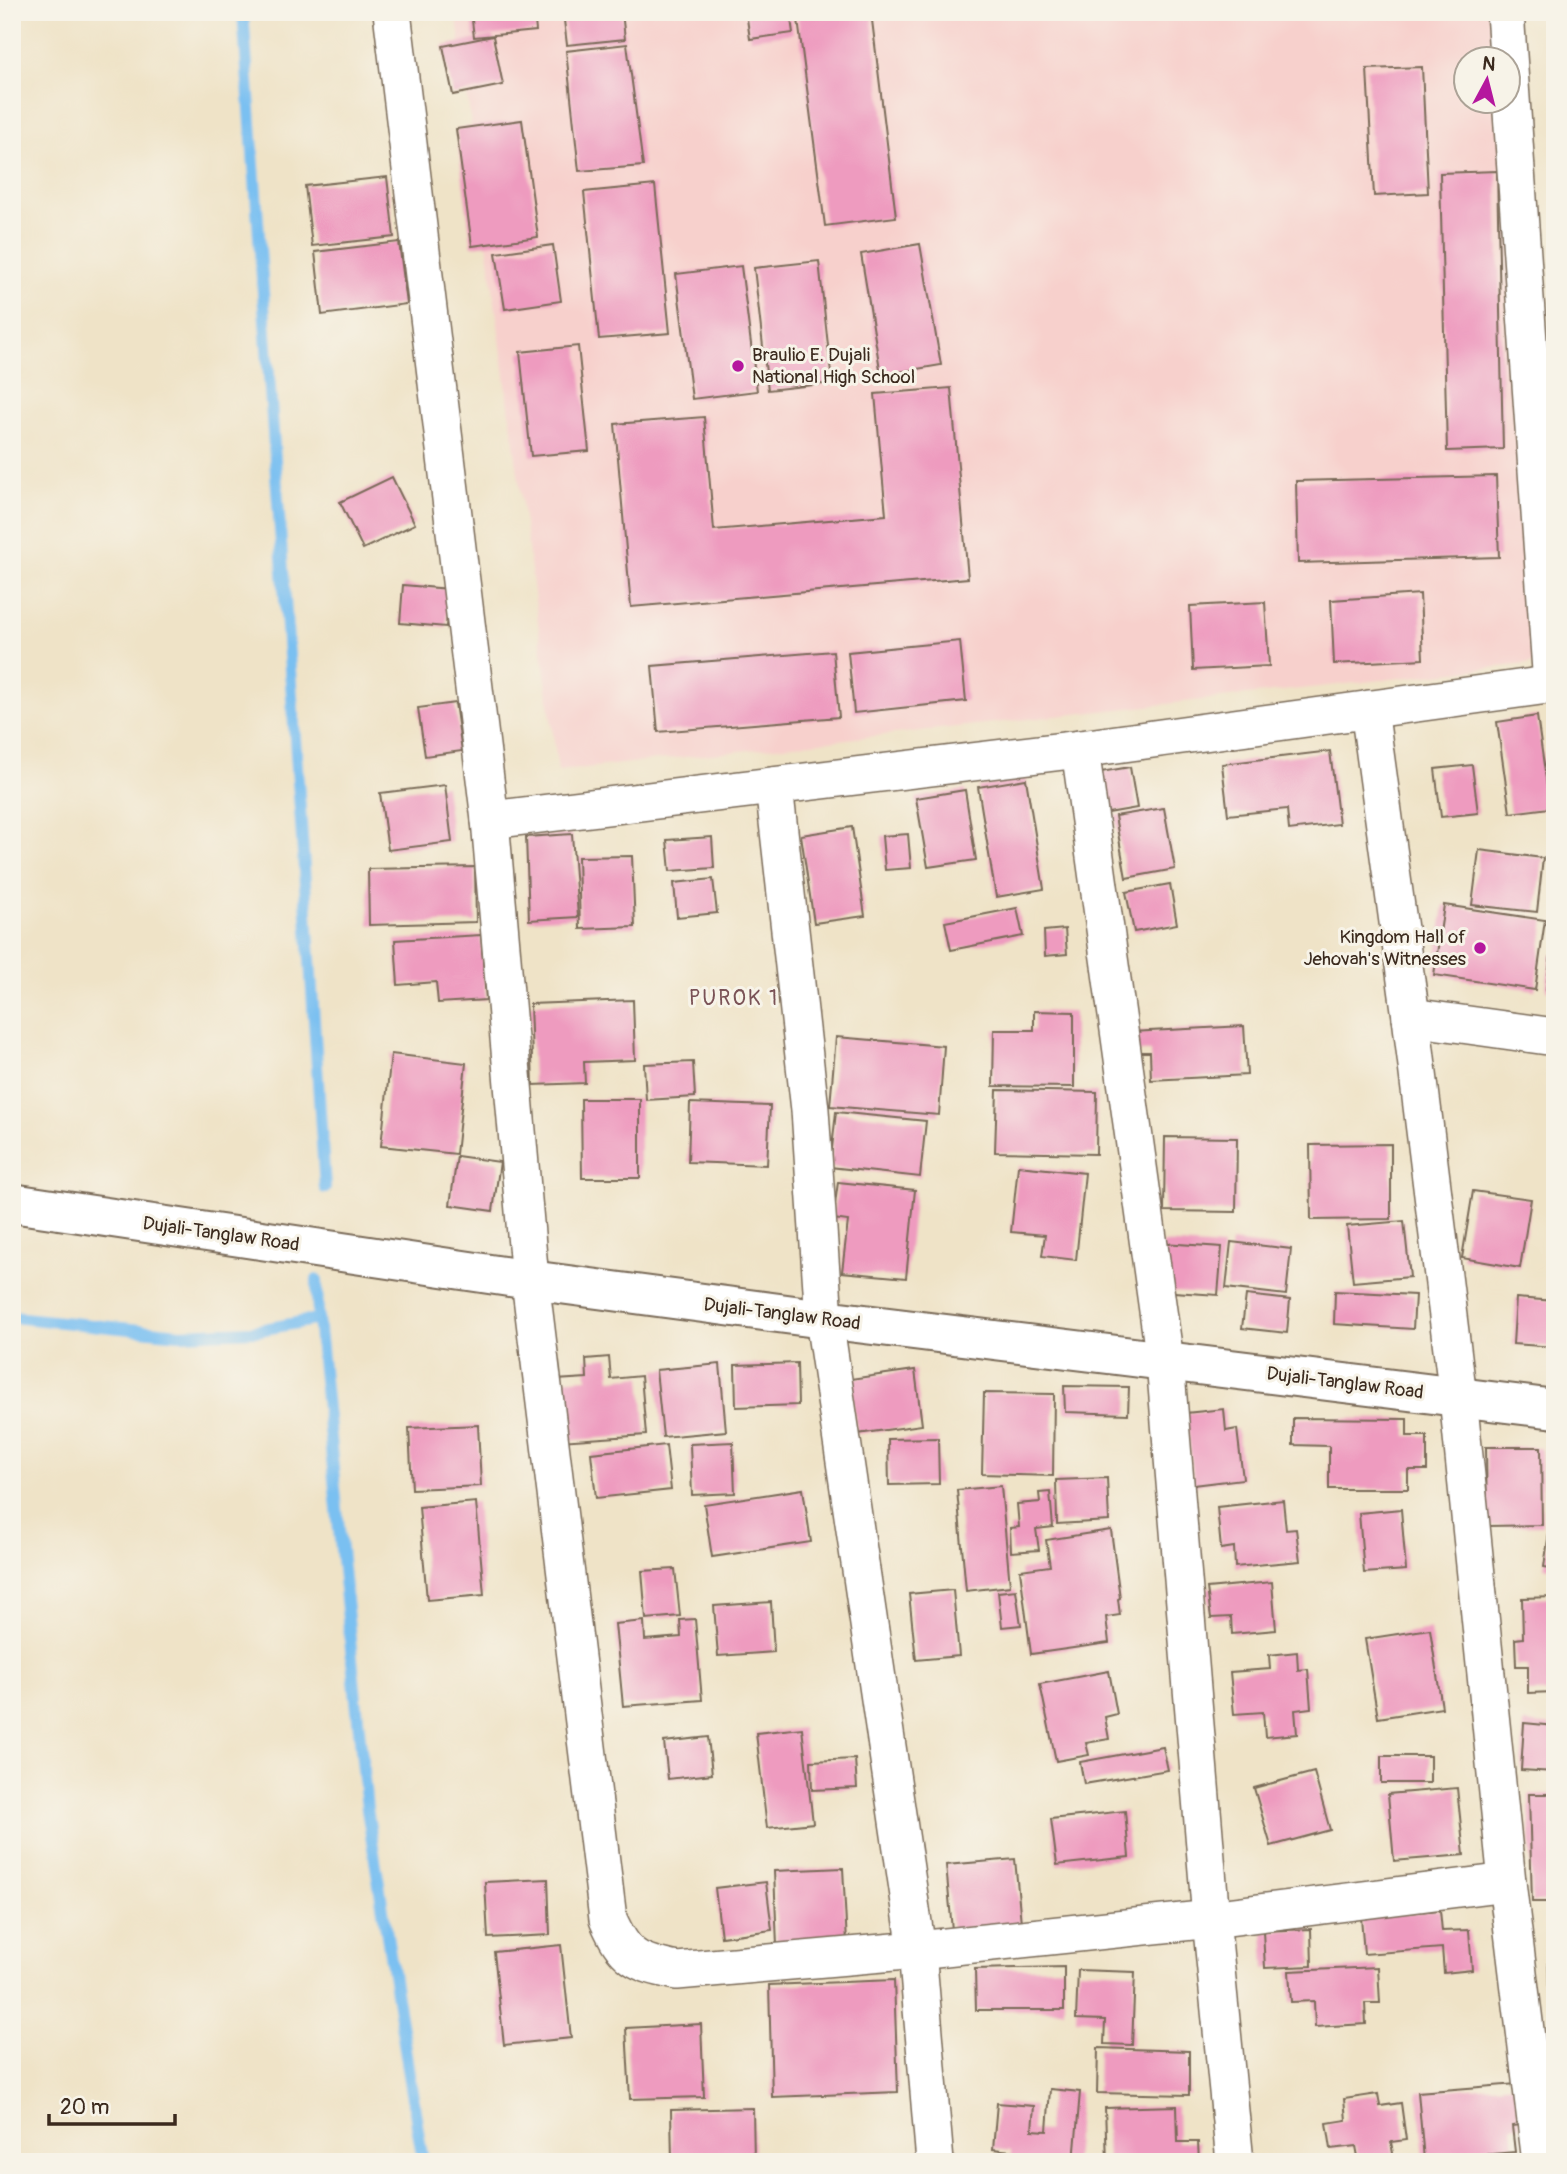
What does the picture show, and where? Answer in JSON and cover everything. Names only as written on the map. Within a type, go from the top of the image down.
[{"type":"street","points":[[392,12],[490,821],[530,1280],[608,1919],[618,1942],[633,1958],[677,1971],[917,1950],[1211,1919],[1507,1882]]},
{"type":"street","points":[[490,821],[1080,748],[1553,684],[1505,12]]},
{"type":"street","points":[[1369,709],[1411,1017],[1458,1397],[1507,1882],[1543,2073],[1541,2162]]},
{"type":"street","points":[[1080,748],[1165,1361],[1234,2162]]},
{"type":"street","points":[[774,786],[810,1110],[824,1320],[917,1950],[935,2162]]},
{"type":"street","points":[[1411,1017],[1555,1037]]},
{"type":"street","name":"Dujali-Tanglaw Road","points":[[12,1203],[530,1280],[824,1320],[1555,1409]]},
{"type":"shaded area","points":[[456,12],[1498,12],[1502,46],[1452,46],[1452,116],[1509,116],[1555,661],[558,771]]},
{"type":"building","points":[[471,12],[534,12],[536,31],[474,37]]},
{"type":"building","points":[[563,12],[622,12],[625,39],[567,45]]},
{"type":"building","points":[[746,12],[790,12],[793,33],[750,39]]},
{"type":"building","points":[[797,12],[871,12],[896,217],[825,226]]},
{"type":"building","points":[[493,36],[503,85],[453,95],[443,46]]},
{"type":"building","points":[[627,44],[643,166],[579,171],[566,51]]},
{"type":"building","points":[[1422,67],[1428,193],[1374,196],[1367,69]]},
{"type":"building","points":[[522,120],[538,237],[472,246],[456,129]]},
{"type":"building","points":[[1497,171],[1503,449],[1447,451],[1440,173]]},
{"type":"building","points":[[387,177],[394,237],[312,246],[305,186]]},
{"type":"building","points":[[655,185],[670,333],[599,339],[584,192]]},
{"type":"building","points":[[399,242],[407,304],[322,315],[315,252]]},
{"type":"building","points":[[920,244],[941,365],[881,375],[861,254]]},
{"type":"building","points":[[553,245],[561,301],[505,309],[496,253]]},
{"type":"building","points":[[819,261],[832,383],[768,390],[754,268]]},
{"type":"building","points":[[741,266],[757,391],[692,399],[676,274]]},
{"type":"building","points":[[578,346],[589,451],[531,456],[520,352]]},
{"type":"building","points":[[951,388],[968,578],[631,607],[615,424],[704,417],[714,530],[886,515],[875,394]]},
{"type":"building","points":[[1496,476],[1499,557],[1298,563],[1296,481]]},
{"type":"building","points":[[392,477],[415,524],[363,549],[340,502]]},
{"type":"building","points":[[403,585],[449,589],[446,627],[400,623]]},
{"type":"building","points":[[1420,594],[1423,659],[1334,664],[1331,600]]},
{"type":"building","points":[[1265,602],[1269,666],[1193,670],[1190,606]]},
{"type":"building","points":[[960,641],[966,701],[854,713],[848,652]]},
{"type":"building","points":[[833,651],[839,717],[658,732],[652,666]]},
{"type":"building","points":[[455,703],[462,751],[425,756],[418,708]]},
{"type":"building","points":[[1537,716],[1550,808],[1510,813],[1497,722]]},
{"type":"building","points":[[1330,751],[1339,824],[1289,830],[1287,809],[1228,815],[1222,764]]},
{"type":"building","points":[[1472,765],[1478,813],[1441,817],[1435,769]]},
{"type":"building","points":[[1130,767],[1137,808],[1108,813],[1101,772]]},
{"type":"building","points":[[1026,779],[1044,889],[996,897],[978,787]]},
{"type":"building","points":[[445,785],[452,842],[388,850],[380,793]]},
{"type":"building","points":[[965,790],[976,860],[928,867],[916,798]]},
{"type":"building","points":[[1164,808],[1175,869],[1126,878],[1115,816]]},
{"type":"building","points":[[852,827],[865,916],[814,923],[801,835]]},
{"type":"building","points":[[572,834],[578,917],[529,920],[526,837]]},
{"type":"building","points":[[908,834],[911,868],[885,870],[882,836]]},
{"type":"building","points":[[712,837],[714,868],[670,871],[667,840]]},
{"type":"building","points":[[1479,850],[1543,858],[1537,912],[1472,905]]},
{"type":"building","points":[[632,856],[635,927],[580,929],[578,857]]},
{"type":"building","points":[[475,867],[476,922],[369,925],[368,869]]},
{"type":"building","points":[[713,879],[717,913],[677,917],[674,883]]},
{"type":"building","points":[[1170,884],[1177,924],[1134,932],[1126,892]]},
{"type":"building","points":[[1444,905],[1545,920],[1535,990],[1434,975]]},
{"type":"building","points":[[1017,908],[1023,936],[951,950],[945,922]]},
{"type":"building","points":[[1065,929],[1067,954],[1045,956],[1044,931]]},
{"type":"building","points":[[481,935],[486,1000],[438,1003],[436,982],[398,985],[395,940]]},
{"type":"building","points":[[1551,954],[1555,954],[1555,991],[1546,990]]},
{"type":"building","points":[[633,1000],[635,1060],[584,1062],[585,1083],[533,1085],[530,1004]]},
{"type":"building","points":[[1034,1011],[1074,1012],[1074,1087],[993,1086],[994,1030],[1034,1030]]},
{"type":"building","points":[[1244,1026],[1247,1075],[1151,1080],[1150,1052],[1132,1052],[1131,1032]]},
{"type":"building","points":[[836,1037],[944,1046],[939,1115],[830,1106]]},
{"type":"building","points":[[391,1054],[466,1063],[456,1154],[381,1146]]},
{"type":"building","points":[[693,1062],[695,1097],[646,1100],[644,1064]]},
{"type":"building","points":[[997,1090],[1097,1092],[1096,1154],[995,1152]]},
{"type":"building","points":[[581,1099],[640,1099],[640,1178],[582,1178]]},
{"type":"building","points":[[690,1103],[770,1106],[767,1165],[688,1162]]},
{"type":"building","points":[[836,1112],[926,1121],[920,1177],[830,1167]]},
{"type":"building","points":[[1165,1137],[1237,1138],[1236,1212],[1164,1211]]},
{"type":"building","points":[[1391,1144],[1391,1219],[1311,1220],[1310,1145]]},
{"type":"building","points":[[457,1156],[500,1162],[493,1211],[450,1205]]},
{"type":"building","points":[[1018,1166],[1085,1173],[1076,1260],[1042,1256],[1045,1235],[1011,1232]]},
{"type":"building","points":[[838,1182],[915,1190],[906,1278],[842,1272],[848,1221],[833,1219]]},
{"type":"building","points":[[1473,1191],[1531,1199],[1520,1268],[1462,1258]]},
{"type":"building","points":[[1404,1221],[1410,1277],[1353,1282],[1347,1226]]},
{"type":"building","points":[[1231,1242],[1291,1249],[1286,1295],[1226,1288]]},
{"type":"building","points":[[1163,1243],[1222,1247],[1218,1295],[1159,1291]]},
{"type":"building","points":[[1335,1291],[1415,1295],[1413,1329],[1334,1324]]},
{"type":"building","points":[[1246,1295],[1290,1300],[1287,1333],[1242,1328]]},
{"type":"building","points":[[1516,1298],[1555,1301],[1555,1347],[1513,1344]]},
{"type":"building","points":[[609,1357],[611,1379],[641,1376],[646,1435],[560,1441],[556,1380],[587,1378],[586,1359]]},
{"type":"building","points":[[797,1363],[798,1405],[736,1407],[735,1365]]},
{"type":"building","points":[[720,1364],[726,1431],[663,1437],[656,1370]]},
{"type":"building","points":[[915,1370],[922,1425],[857,1434],[850,1379]]},
{"type":"building","points":[[1064,1386],[1129,1387],[1128,1414],[1065,1412]]},
{"type":"building","points":[[984,1393],[1054,1394],[1053,1476],[982,1474]]},
{"type":"building","points":[[1224,1409],[1226,1431],[1237,1429],[1243,1479],[1194,1485],[1186,1413]]},
{"type":"building","points":[[1293,1418],[1407,1419],[1407,1436],[1427,1436],[1427,1470],[1408,1470],[1408,1489],[1329,1489],[1329,1446],[1293,1445]]},
{"type":"building","points":[[478,1425],[481,1486],[412,1489],[409,1428]]},
{"type":"building","points":[[938,1438],[939,1484],[889,1485],[888,1439]]},
{"type":"building","points":[[733,1442],[735,1493],[692,1495],[690,1444]]},
{"type":"building","points":[[666,1445],[671,1490],[596,1498],[591,1453]]},
{"type":"building","points":[[1486,1447],[1541,1447],[1542,1525],[1487,1526]]},
{"type":"building","points":[[1107,1478],[1109,1521],[1057,1524],[1056,1480]]},
{"type":"building","points":[[1001,1486],[1010,1586],[966,1591],[957,1490]]},
{"type":"building","points":[[803,1489],[811,1542],[712,1557],[704,1504]]},
{"type":"building","points":[[1050,1492],[1053,1527],[1036,1529],[1039,1550],[1011,1552],[1010,1528],[1019,1527],[1017,1504],[1040,1502],[1039,1493]]},
{"type":"building","points":[[1283,1500],[1286,1530],[1296,1529],[1300,1561],[1235,1567],[1234,1547],[1221,1549],[1217,1507]]},
{"type":"building","points":[[476,1502],[484,1595],[427,1600],[419,1507]]},
{"type":"building","points":[[1555,1505],[1555,1569],[1544,1567]]},
{"type":"building","points":[[1401,1509],[1406,1570],[1364,1573],[1359,1513]]},
{"type":"building","points":[[1111,1530],[1120,1615],[1106,1617],[1109,1643],[1031,1654],[1020,1570],[1050,1566],[1046,1540]]},
{"type":"building","points":[[675,1569],[680,1616],[646,1619],[642,1571]]},
{"type":"building","points":[[1272,1582],[1276,1630],[1232,1634],[1231,1617],[1211,1618],[1207,1588]]},
{"type":"building","points":[[953,1590],[959,1656],[916,1660],[909,1594]]},
{"type":"building","points":[[1016,1590],[1021,1625],[1002,1627],[998,1592]]},
{"type":"building","points":[[1555,1597],[1555,1692],[1528,1693],[1528,1666],[1516,1666],[1515,1639],[1523,1638],[1522,1598]]},
{"type":"building","points":[[771,1602],[774,1652],[718,1656],[714,1606]]},
{"type":"building","points":[[695,1619],[702,1700],[623,1706],[615,1624],[644,1621],[645,1640],[681,1637],[680,1620]]},
{"type":"building","points":[[1430,1629],[1442,1708],[1378,1718],[1365,1639]]},
{"type":"building","points":[[1297,1652],[1298,1670],[1308,1669],[1311,1708],[1295,1710],[1297,1734],[1265,1737],[1263,1712],[1234,1714],[1230,1672],[1270,1669],[1269,1655]]},
{"type":"building","points":[[1109,1671],[1117,1714],[1105,1717],[1109,1739],[1086,1743],[1089,1755],[1056,1761],[1040,1684]]},
{"type":"building","points":[[1524,1723],[1555,1726],[1555,1772],[1521,1770]]},
{"type":"building","points":[[802,1728],[813,1823],[767,1828],[756,1733]]},
{"type":"building","points":[[708,1737],[712,1774],[668,1779],[664,1742]]},
{"type":"building","points":[[1163,1747],[1168,1770],[1084,1784],[1080,1762]]},
{"type":"building","points":[[1381,1756],[1430,1756],[1430,1783],[1381,1783]]},
{"type":"building","points":[[855,1759],[857,1788],[812,1790],[811,1761]]},
{"type":"building","points":[[1314,1772],[1330,1830],[1271,1846],[1254,1788]]},
{"type":"building","points":[[1457,1788],[1464,1855],[1394,1861],[1388,1794]]},
{"type":"building","points":[[1529,1794],[1555,1794],[1555,1902],[1532,1902]]},
{"type":"building","points":[[1125,1811],[1129,1857],[1057,1865],[1051,1819]]},
{"type":"building","points":[[1015,1859],[1021,1923],[952,1930],[946,1865]]},
{"type":"building","points":[[843,1868],[847,1943],[777,1946],[774,1871]]},
{"type":"building","points":[[548,1879],[550,1935],[488,1938],[485,1882]]},
{"type":"building","points":[[766,1882],[772,1930],[721,1937],[715,1888]]},
{"type":"building","points":[[1440,1910],[1442,1931],[1469,1930],[1472,1970],[1444,1973],[1442,1948],[1364,1954],[1361,1917]]},
{"type":"building","points":[[1311,1929],[1312,1966],[1265,1968],[1263,1931]]},
{"type":"building","points":[[1548,1939],[1555,1939],[1555,2000],[1549,2000]]},
{"type":"building","points":[[561,1945],[571,2038],[504,2045],[494,1952]]},
{"type":"building","points":[[1064,1967],[1064,2010],[976,2010],[975,1969]]},
{"type":"building","points":[[1378,1967],[1380,2003],[1365,2003],[1366,2024],[1315,2027],[1314,2001],[1291,2002],[1289,1971]]},
{"type":"building","points":[[1078,1970],[1135,1972],[1132,2045],[1104,2044],[1105,2020],[1076,2019]]},
{"type":"building","points":[[894,1980],[898,2092],[772,2097],[769,1985]]},
{"type":"building","points":[[701,2024],[704,2097],[630,2099],[626,2028]]},
{"type":"building","points":[[1098,2048],[1189,2051],[1189,2095],[1097,2093]]},
{"type":"building","points":[[1517,2084],[1520,2125],[1512,2126],[1515,2152],[1424,2160],[1418,2092]]},
{"type":"building","points":[[1050,2089],[1080,2092],[1074,2162],[1010,2162],[1011,2151],[993,2149],[997,2103],[1034,2106],[1032,2130],[1047,2131]]},
{"type":"building","points":[[1378,2094],[1380,2106],[1401,2103],[1406,2140],[1391,2142],[1394,2159],[1359,2162],[1356,2146],[1331,2149],[1327,2123],[1346,2120],[1344,2099]]},
{"type":"building","points":[[1177,2106],[1178,2142],[1198,2142],[1199,2162],[1107,2162],[1105,2108]]},
{"type":"building","points":[[753,2108],[754,2162],[672,2162],[671,2110]]},
{"type":"waterway","points":[[243,12],[325,1188]]},
{"type":"waterway","points":[[317,1280],[318,1319],[367,1809],[423,2162]]},
{"type":"waterway","points":[[12,1317],[180,1334],[254,1331],[318,1319]]},
{"type":"place","name":"Braulio E. Dujali National High School","points":[[738,366]]},
{"type":"place","name":"Kingdom Hall of Jehovah's Witnesses","points":[[1480,948]]},
{"type":"district","name":"PUROK 1","points":[[734,998]]}]
